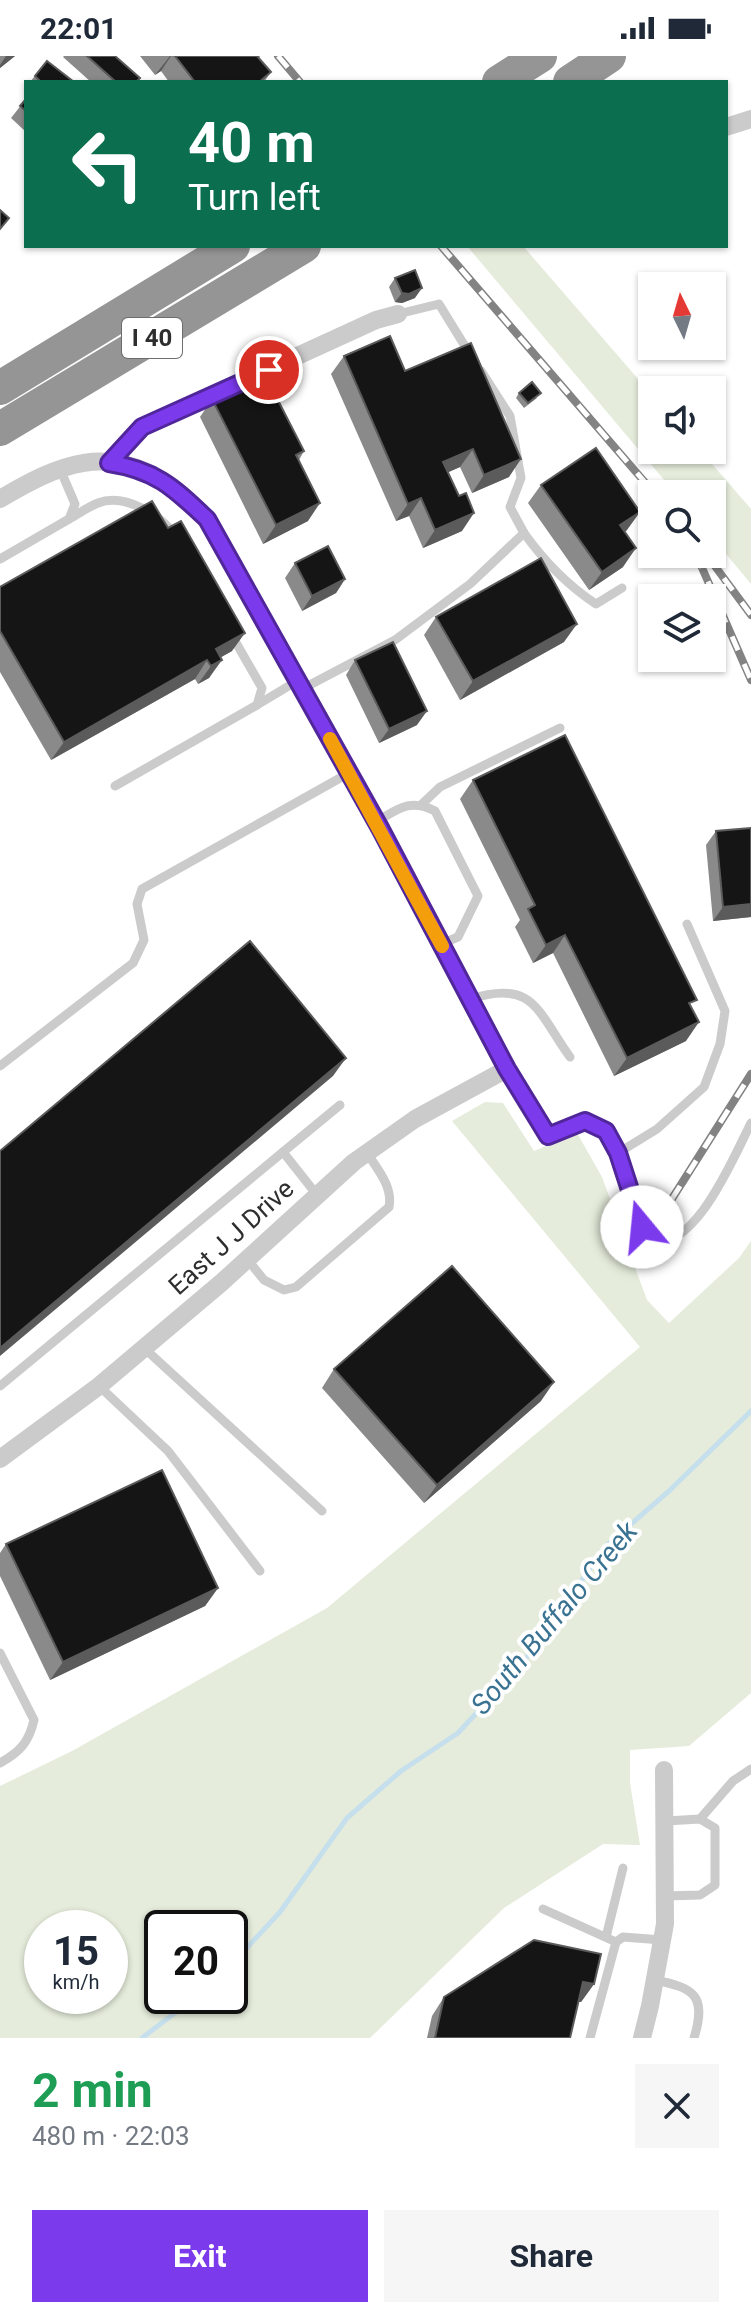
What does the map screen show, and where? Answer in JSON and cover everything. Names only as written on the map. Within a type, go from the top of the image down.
[{"type":"highway","points":[[502,80],[540,56]]},
{"type":"highway","points":[[573,80],[609,56]]},
{"type":"highway","name":"I 40","points":[[0,388],[230,248]]},
{"type":"highway","name":"I 40","points":[[0,429],[301,248]]},
{"type":"street","points":[[728,126],[751,119]]},
{"type":"street","points":[[109,463],[142,427],[376,320],[398,314]]},
{"type":"street","points":[[0,499],[79,462],[109,463],[136,467],[172,486],[207,519],[376,822],[507,1069],[548,1136]]},
{"type":"street","name":"East J J Drive","points":[[0,1459],[99,1386],[367,1153],[415,1119],[507,1069]]},
{"type":"street","points":[[642,2038],[662,1940],[666,1821],[664,1770]]},
{"type":"lane","points":[[398,314],[439,304],[510,416],[521,478],[510,507],[541,557],[596,604],[622,588]]},
{"type":"lane","points":[[60,469],[75,504],[69,519]]},
{"type":"lane","points":[[0,559],[100,502],[118,501],[147,510],[171,528],[179,541]]},
{"type":"lane","points":[[115,786],[257,705],[395,640],[470,584],[524,533]]},
{"type":"lane","points":[[224,622],[262,688],[257,705]]},
{"type":"lane","points":[[422,804],[440,787],[560,728]]},
{"type":"lane","points":[[0,1066],[133,963],[144,940],[137,904],[142,889],[349,773]]},
{"type":"lane","points":[[376,822],[404,806],[422,804],[435,811],[478,896],[458,937],[441,944]]},
{"type":"lane","points":[[618,1153],[657,1129],[704,1087],[720,1044],[725,1011],[687,924]]},
{"type":"lane","points":[[470,999],[496,991],[528,998],[570,1057]]},
{"type":"lane","points":[[0,1386],[340,1105]]},
{"type":"lane","points":[[548,1136],[585,1121],[606,1131],[618,1153],[646,1243],[655,1245],[685,1232],[700,1216],[751,1123]]},
{"type":"lane","points":[[283,1152],[317,1195]]},
{"type":"lane","points":[[247,1259],[264,1280],[284,1290],[296,1287],[389,1207],[391,1197],[384,1178],[367,1153]]},
{"type":"lane","points":[[144,1348],[322,1511]]},
{"type":"lane","points":[[99,1386],[168,1451],[260,1571]]},
{"type":"lane","points":[[0,1653],[34,1720],[29,1739],[15,1755],[0,1763]]},
{"type":"lane","points":[[700,1819],[733,1781],[751,1769]]},
{"type":"lane","points":[[665,1896],[700,1895],[715,1885],[715,1828],[700,1819],[666,1821]]},
{"type":"lane","points":[[590,2038],[611,1943],[623,1868]]},
{"type":"lane","points":[[543,1909],[611,1943]]},
{"type":"lane","points":[[611,1943],[623,1937],[662,1940]]},
{"type":"lane","points":[[655,1980],[686,1986],[698,2000],[698,2025],[694,2038]]},
{"type":"green space","points":[[469,248],[525,248],[638,379],[638,449]]},
{"type":"green space","points":[[651,464],[712,464],[726,480],[664,480]]},
{"type":"green space","points":[[726,480],[751,509],[751,584],[726,554]]},
{"type":"green space","points":[[485,1102],[503,1103],[534,1151],[577,1133],[602,1177],[647,1300],[669,1323],[739,1258],[751,1241],[751,1693],[689,1746],[630,1750],[630,1783],[640,1845],[603,1844],[504,1908],[370,2038],[0,2038],[0,1786],[72,1751],[327,1608],[640,1347],[452,1121]]},
{"type":"building","points":[[87,56],[115,56],[140,78],[114,80]]},
{"type":"building","points":[[175,56],[257,56],[271,72],[261,80],[193,80]]},
{"type":"building","points":[[47,61],[71,80],[39,80],[35,76]]},
{"type":"building","points":[[0,210],[9,218],[0,229]]},
{"type":"building","points":[[415,270],[422,288],[409,294],[402,293],[395,278]]},
{"type":"building","points":[[390,336],[405,371],[471,343],[521,459],[484,475],[473,449],[443,462],[459,496],[466,493],[474,513],[435,530],[421,498],[408,504],[344,356]]},
{"type":"building","points":[[264,373],[304,451],[296,455],[320,503],[276,525],[212,399]]},
{"type":"building","points":[[532,382],[541,393],[528,403],[519,393]]},
{"type":"building","points":[[596,448],[638,509],[638,513],[620,525],[636,548],[602,572],[541,485]]},
{"type":"building","points":[[152,501],[168,528],[181,521],[245,633],[216,649],[222,660],[211,666],[207,660],[64,742],[0,631],[0,587]]},
{"type":"building","points":[[328,546],[345,579],[312,596],[295,563]]},
{"type":"building","points":[[541,558],[577,624],[473,681],[436,617]]},
{"type":"building","points":[[393,642],[427,711],[389,729],[355,660]]},
{"type":"building","points":[[565,735],[697,1000],[689,1003],[699,1022],[627,1058],[565,935],[546,945],[528,909],[535,905],[473,780]]},
{"type":"building","points":[[751,828],[751,904],[723,907],[716,831]]},
{"type":"building","points":[[250,941],[346,1058],[0,1348],[0,1151]]},
{"type":"building","points":[[452,1266],[554,1382],[437,1485],[334,1369]]},
{"type":"building","points":[[162,1470],[218,1588],[63,1662],[6,1544]]},
{"type":"building","points":[[534,1940],[601,1954],[594,1984],[583,1982],[570,2038],[435,2038],[444,1997]]},
{"type":"waterway","name":"South Buffalo Creek","points":[[248,1947],[280,1912],[347,1818],[401,1771],[458,1733],[522,1664],[607,1545],[669,1491],[751,1411]]},
{"type":"waterway","name":"South Buffalo Creek","points":[[142,2038],[173,2014]]},
{"type":"railway","points":[[278,56],[298,80]]},
{"type":"railway","points":[[443,248],[643,480]]},
{"type":"railway","points":[[702,568],[751,680]]},
{"type":"railway","points":[[716,568],[751,615]]},
{"type":"railway","points":[[656,1224],[751,1074]]},
{"type":"slow traffic","points":[[330,739],[442,946]]},
{"type":"route","points":[[269,370],[142,427],[109,463],[136,467],[172,486],[207,519],[380,828],[507,1069],[548,1136],[585,1121],[606,1131],[618,1153],[642,1227]]}]
